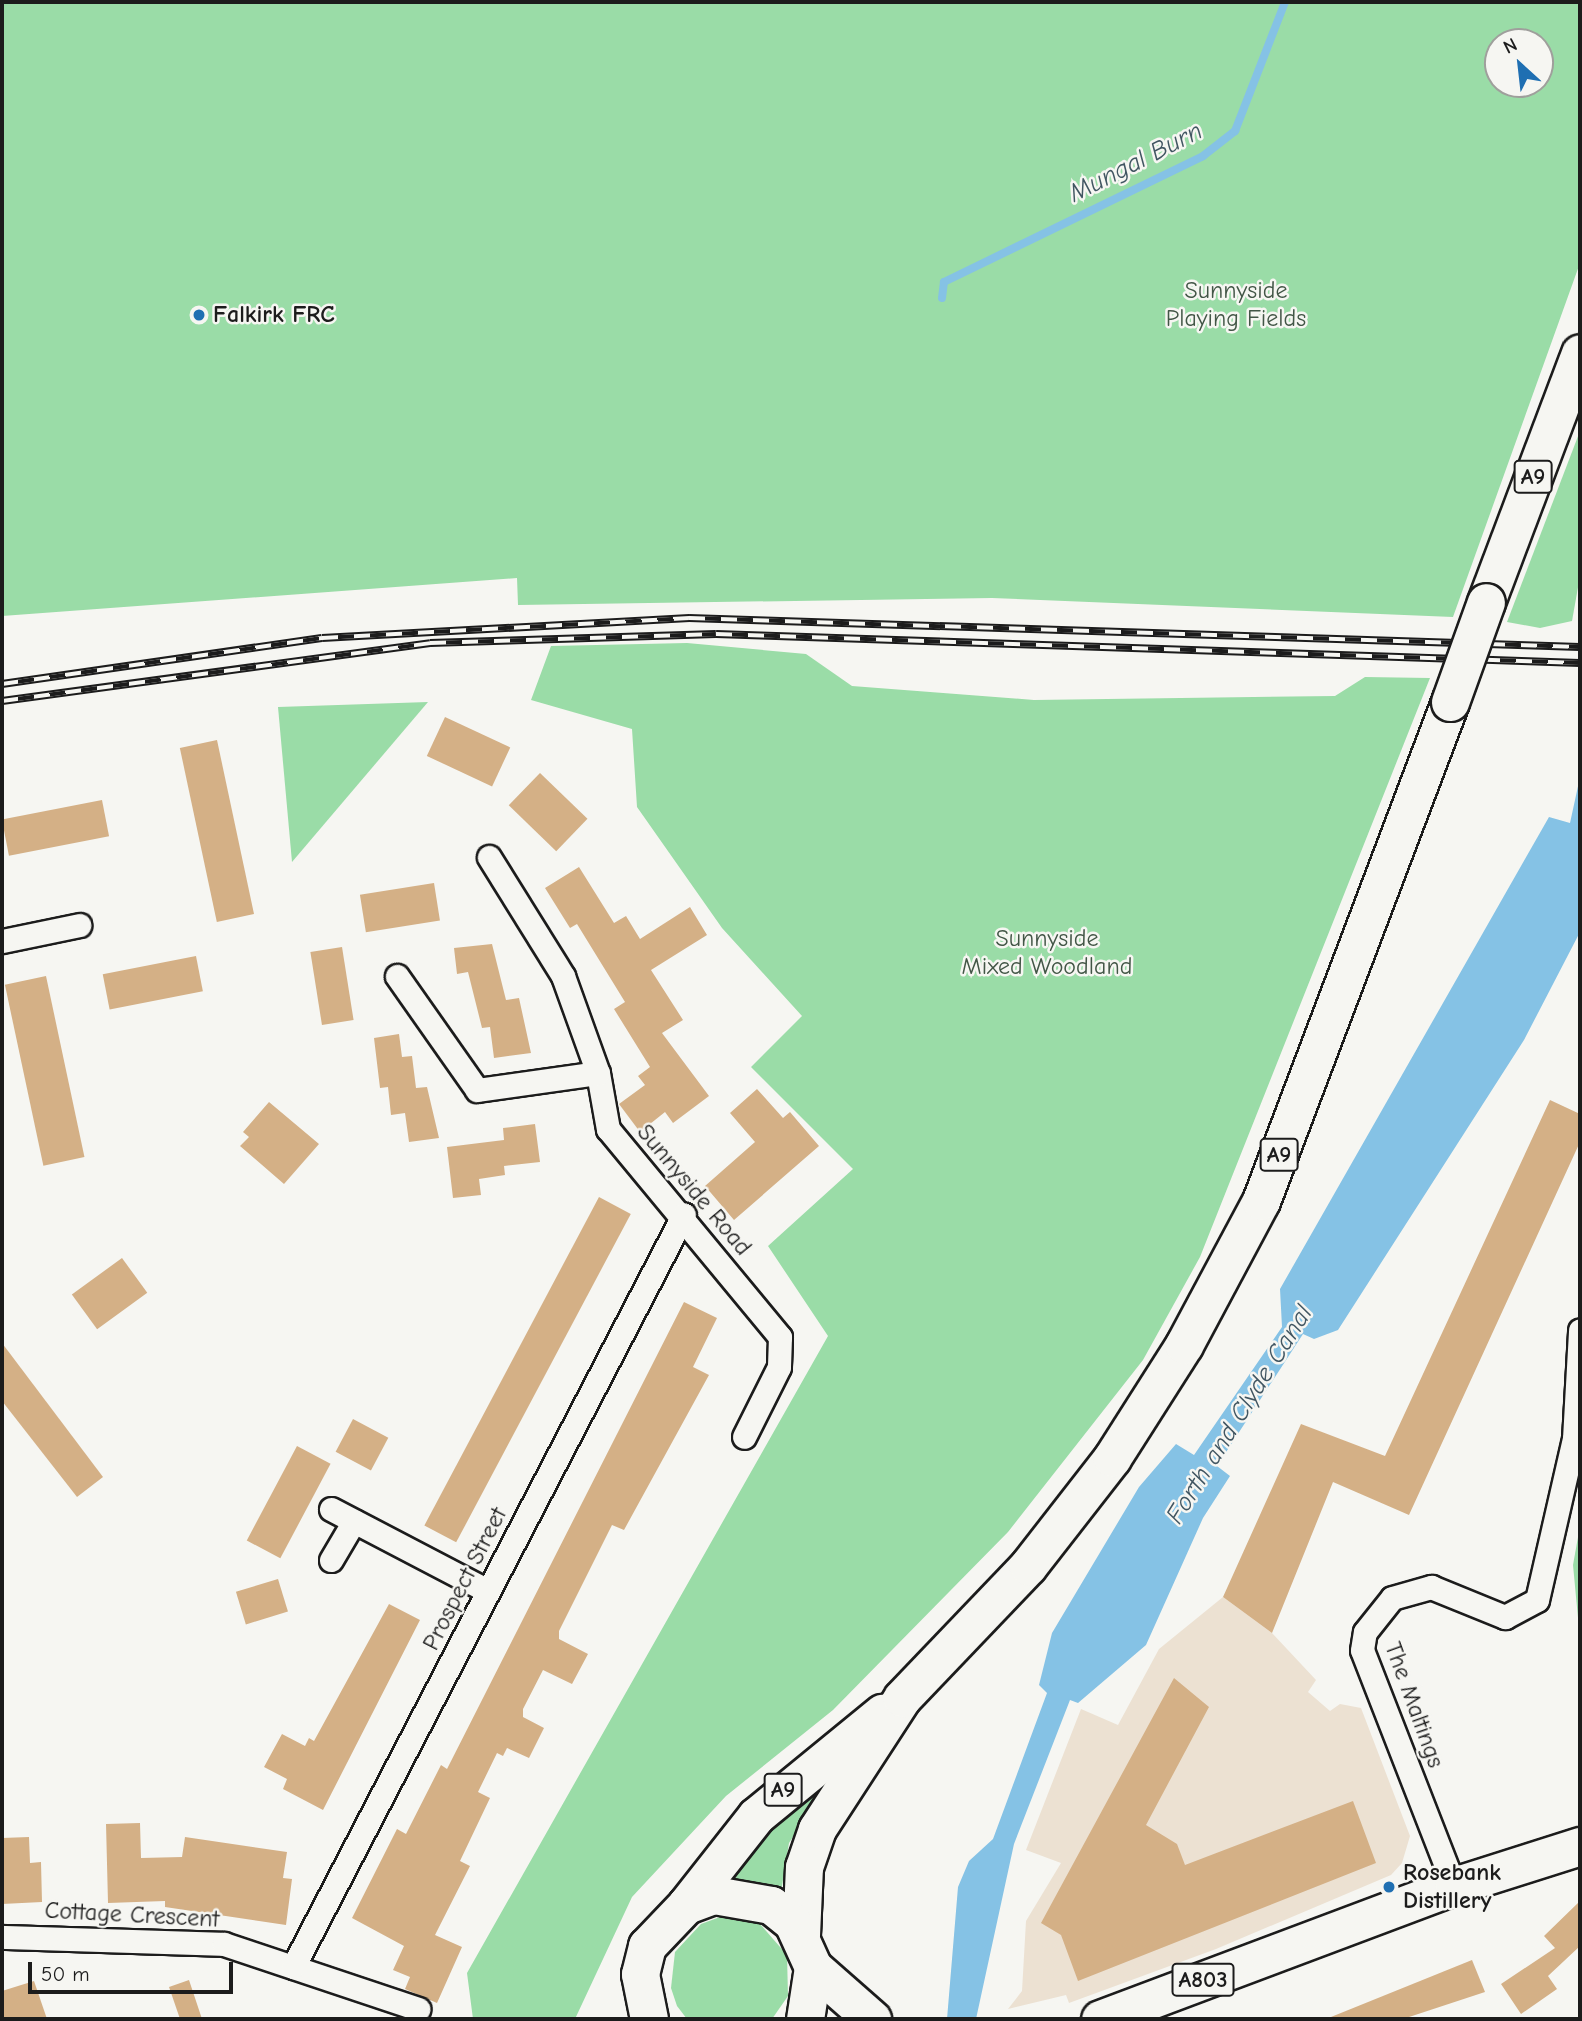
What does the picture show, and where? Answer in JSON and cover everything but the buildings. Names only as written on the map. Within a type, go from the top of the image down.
[{"type":"main road","name":"A9","points":[[686,1905],[765,1807],[902,1698],[1028,1566],[1112,1458],[1184,1346],[1261,1201],[1580,353]]},
{"type":"main road","name":"A9","points":[[807,1951],[804,1867],[817,1829],[902,1698]]},
{"type":"main road","name":"A803","points":[[1100,2019],[1454,1886],[1580,1846]]},
{"type":"main road","points":[[617,2019],[663,1923],[686,1905],[740,1895],[771,1905],[807,1951],[872,2019]]},
{"type":"main road","points":[[805,2019],[807,1951]]},
{"type":"main road","points":[[640,1974],[649,2019]]},
{"type":"street","name":"Sunnyside Road","points":[[489,857],[563,976],[598,1073],[608,1129],[684,1214],[780,1337],[779,1367],[744,1437]]},
{"type":"street","points":[[2,941],[79,925]]},
{"type":"street","points":[[397,976],[477,1090],[598,1073]]},
{"type":"street","name":"Prospect Street","points":[[293,1967],[684,1214]]},
{"type":"street","name":"The Maltings","points":[[1454,1886],[1363,1650],[1365,1632],[1392,1598],[1431,1587],[1505,1617],[1537,1600],[1573,1450],[1580,1330]]},
{"type":"street","points":[[331,1509],[488,1591]]},
{"type":"street","points":[[331,1560],[354,1521]]},
{"type":"street","name":"Cottage Crescent","points":[[2,1937],[224,1944],[418,2009]]},
{"type":"shaded area","name":"Rosebank Distillery","points":[[1223,1597],[1272,1633],[1316,1680],[1308,1692],[1330,1711],[1340,1704],[1361,1708],[1410,1836],[1402,1863],[1391,1875],[1216,1949],[1069,2003],[1066,1995],[1008,2009],[1022,1991],[1026,1921],[1061,1863],[1026,1850],[1081,1709],[1118,1725],[1159,1649]]},
{"type":"green space","name":"Sunnyside Playing Fields","points":[[2,2],[1580,2],[1580,263],[1453,617],[992,598],[518,605],[517,578],[2,616]]},
{"type":"green space","points":[[1580,431],[1580,576],[1572,621],[1540,628],[1507,622]]},
{"type":"green space","name":"Sunnyside Mixed Woodland","points":[[687,643],[806,654],[852,686],[1034,700],[1335,696],[1365,677],[1430,678],[1200,1257],[1143,1360],[1008,1532],[833,1710],[726,1796],[632,1897],[575,2019],[473,2019],[467,1973],[828,1336],[768,1246],[853,1169],[751,1067],[802,1016],[722,928],[637,807],[632,729],[531,700],[551,646]]},
{"type":"green space","points":[[428,702],[292,862],[278,707]]},
{"type":"green space","points":[[1580,1526],[1580,1639],[1573,1565]]},
{"type":"green space","points":[[836,1770],[789,1843],[781,1892],[734,1880],[749,1847]]},
{"type":"green space","points":[[720,1917],[760,1924],[787,1955],[788,1996],[772,2019],[687,2019],[677,2006],[671,1988],[675,1952],[701,1924]]},
{"type":"water","name":"Forth and Clyde Canal","points":[[1580,777],[1580,932],[1524,1040],[1338,1330],[1314,1339],[1303,1334],[1217,1466],[1230,1476],[1203,1518],[1146,1645],[1078,1703],[1070,1700],[1014,1844],[976,2019],[947,2019],[958,1887],[969,1861],[993,1839],[1047,1693],[1039,1685],[1052,1633],[1139,1487],[1176,1444],[1194,1455],[1282,1327],[1280,1289],[1549,817],[1570,823]]},
{"type":"waterway","name":"Mungal Burn","points":[[942,298],[944,282],[1203,156],[1235,131],[1285,2]]},
{"type":"railway","points":[[2,684],[322,638],[689,618],[1580,647]]},
{"type":"railway","points":[[2,701],[430,643],[716,634],[1580,663]]},
{"type":"place","name":"Falkirk FRC","points":[[199,315]]},
{"type":"place","name":"Rosebank Distillery","points":[[1389,1887]]}]
